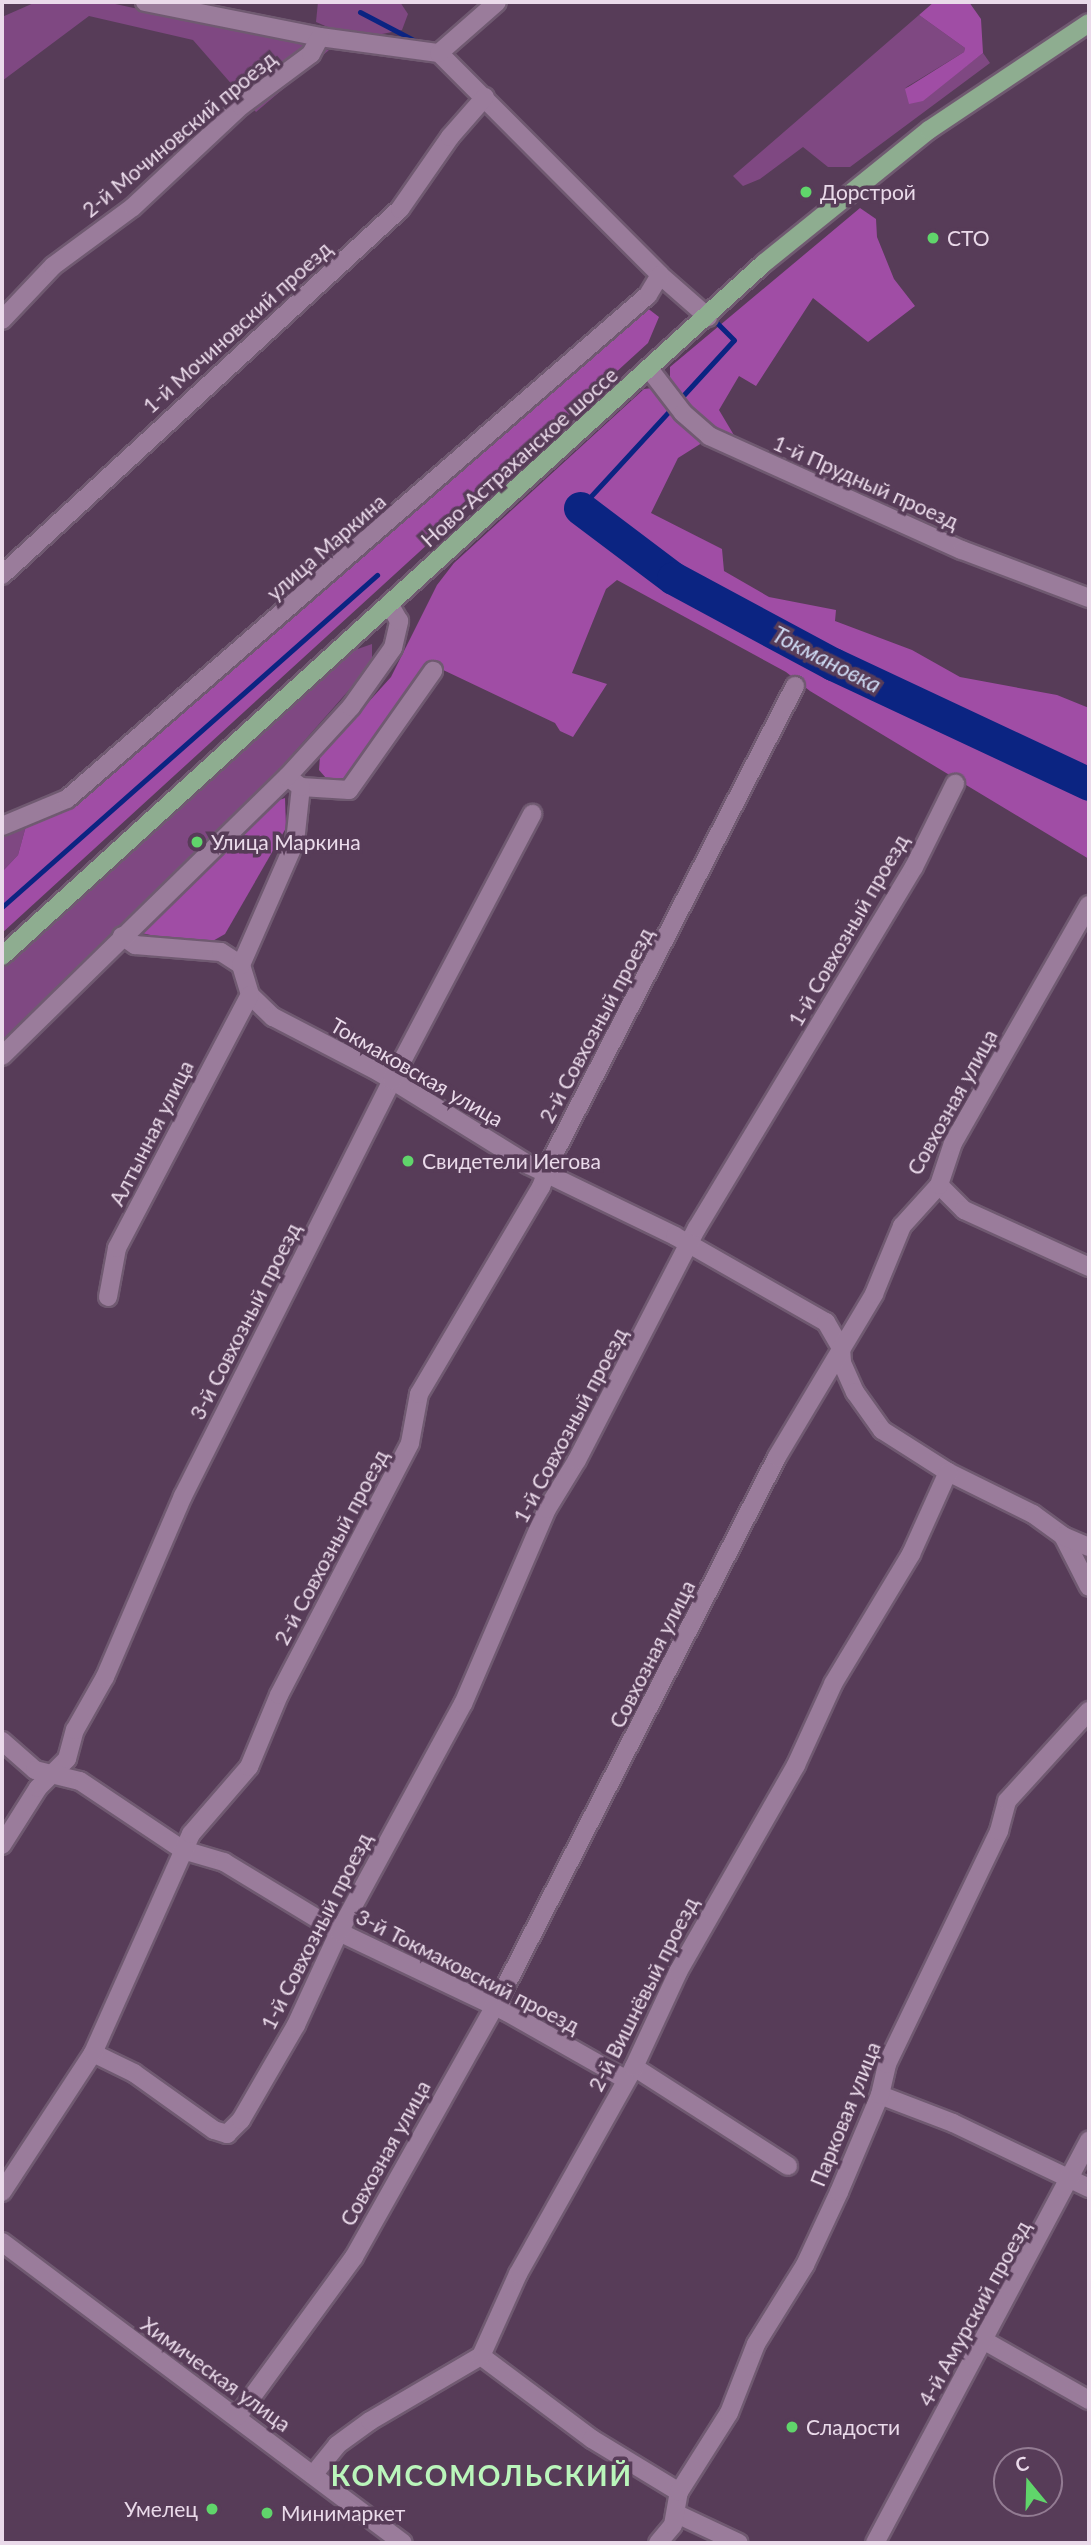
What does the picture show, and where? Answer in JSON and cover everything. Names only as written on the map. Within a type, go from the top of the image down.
[{"type":"main road","name":"Ново-Астраханское шоссе","points":[[2,956],[389,604],[866,178],[1015,70],[1089,23]]},
{"type":"street","points":[[439,53],[496,2]]},
{"type":"street","points":[[152,3],[320,37],[439,53],[660,275],[708,317]]},
{"type":"street","name":"2-й Мочиновский проезд","points":[[2,320],[53,266],[133,207],[241,106],[311,54],[320,37]]},
{"type":"street","name":"1-й Мочиновский проезд","points":[[2,575],[400,209],[450,137],[485,97]]},
{"type":"street","name":"улица Маркина","points":[[2,826],[67,799],[649,295],[660,275]]},
{"type":"street","name":"1-й Прудный проезд","points":[[650,370],[683,413],[709,436],[962,550],[1089,598]]},
{"type":"street","points":[[2,1056],[122,936],[294,782],[393,648],[399,621],[389,604]]},
{"type":"street","points":[[294,782],[349,790],[433,671]]},
{"type":"street","name":"2-й Совхозный проезд","points":[[2,2192],[93,2053],[155,1923],[191,1834],[249,1767],[279,1695],[410,1443],[419,1394],[545,1173],[794,686]]},
{"type":"street","points":[[241,965],[295,842],[294,782]]},
{"type":"street","name":"1-й Совхозный проезд","points":[[93,2053],[134,2073],[202,2123],[227,2134],[241,2120],[296,2025],[339,1932],[463,1704],[547,1508],[577,1460],[689,1243],[791,1077],[832,998],[914,867],[955,784]]},
{"type":"street","name":"3-й Совхозный проезд","points":[[2,1846],[48,1776],[67,1759],[75,1730],[105,1677],[183,1496],[392,1080],[532,814]]},
{"type":"street","name":"Совхозная улица","points":[[238,2416],[354,2257],[492,2008],[672,1667],[749,1510],[874,1294],[902,1226],[939,1185],[953,1143],[1089,905]]},
{"type":"street","points":[[122,936],[135,945],[221,952],[241,965],[250,995]]},
{"type":"street","name":"Токмаковская улица","points":[[250,995],[273,1017],[392,1080],[545,1173],[689,1243],[826,1322],[841,1348],[842,1363],[869,1415],[882,1430],[948,1472],[1033,1514],[1063,1535],[1089,1547]]},
{"type":"street","name":"Алтынная улица","points":[[108,1297],[117,1248],[250,995]]},
{"type":"street","points":[[939,1185],[964,1210],[1089,1267]]},
{"type":"street","name":"2-й Вишнёвый проезд","points":[[481,2356],[518,2274],[630,2073],[678,1972],[796,1765],[833,1684],[911,1554],[948,1472]]},
{"type":"street","points":[[1063,1535],[1089,1587]]},
{"type":"street","name":"Парковая улица","points":[[658,2543],[677,2514],[679,2492],[729,2413],[756,2344],[805,2265],[880,2095],[887,2064],[999,1831],[1007,1801],[1035,1765],[1089,1711]]},
{"type":"street","name":"3-й Токмаковский проезд","points":[[2,1741],[48,1776],[80,1782],[183,1850],[224,1862],[339,1932],[456,1986],[492,2008],[507,2012],[630,2073],[788,2166]]},
{"type":"street","points":[[880,2095],[953,2123],[1089,2188]]},
{"type":"street","name":"4-й Амурский проезд","points":[[875,2543],[985,2341],[1089,2140]]},
{"type":"street","name":"Химическая улица","points":[[2,2242],[136,2346],[238,2416],[403,2543]]},
{"type":"street","points":[[985,2341],[1089,2400]]},
{"type":"street","points":[[313,2475],[337,2445],[370,2421],[481,2356],[592,2439],[679,2492]]},
{"type":"street","points":[[677,2514],[739,2543]]},
{"type":"shaded area","points":[[36,2],[106,2],[329,50],[256,112],[193,40],[89,16],[2,81],[2,17]]},
{"type":"shaded area","points":[[318,2],[400,2],[408,14],[402,30],[377,35],[330,28],[316,22]]},
{"type":"shaded area","points":[[934,2],[969,2],[981,19],[983,53],[923,101],[909,104],[905,89],[964,52],[965,48],[919,15]]},
{"type":"shaded area","points":[[919,15],[965,48],[964,52],[905,88],[961,70],[983,53],[990,63],[850,167],[828,167],[803,147],[760,179],[743,186],[733,176]]},
{"type":"shaded area","points":[[860,208],[876,219],[877,237],[894,279],[915,306],[868,342],[813,298],[756,386],[739,376],[719,410],[738,442],[713,430],[688,409],[670,383],[670,367]]},
{"type":"shaded area","points":[[646,307],[659,317],[648,343],[2,933],[2,872],[18,855],[26,826],[69,804]]},
{"type":"shaded area","points":[[652,388],[705,441],[678,458],[651,513],[722,549],[724,571],[769,597],[836,610],[835,621],[912,650],[960,677],[1057,695],[1089,708],[1089,859],[810,691],[786,672],[617,580],[606,589],[572,673],[607,684],[573,737],[560,731],[555,723],[439,668],[358,769],[346,778],[326,778],[319,770],[320,756],[391,677],[437,585],[454,563],[644,389]]},
{"type":"shaded area","points":[[372,644],[372,659],[364,673],[276,773],[2,1040],[2,968],[349,652]]},
{"type":"shaded area","points":[[285,798],[286,828],[225,934],[204,946],[141,933],[276,801]]},
{"type":"shaded area","points":[[23,816],[26,826],[18,855],[2,872],[2,822]]},
{"type":"waterway","points":[[360,12],[421,44]]},
{"type":"waterway","points":[[679,400],[734,340],[712,318]]},
{"type":"waterway","points":[[580,508],[673,407]]},
{"type":"waterway","name":"Токмановка","points":[[580,508],[673,578],[833,664],[1089,784]]},
{"type":"waterway","points":[[2,907],[377,575]]},
{"type":"place","name":"Дорстрой","points":[[806,192]]},
{"type":"place","name":"СТО","points":[[933,238]]},
{"type":"place","name":"Улица Маркина","points":[[197,842]]},
{"type":"place","name":"Свидетели Иегова","points":[[408,1161]]},
{"type":"place","name":"Сладости","points":[[792,2427]]},
{"type":"place","name":"Умелец","points":[[212,2509]]},
{"type":"place","name":"Минимаркет","points":[[267,2513]]},
{"type":"district","name":"КОМСОМОЛЬСКИЙ","points":[[482,2475]]}]
